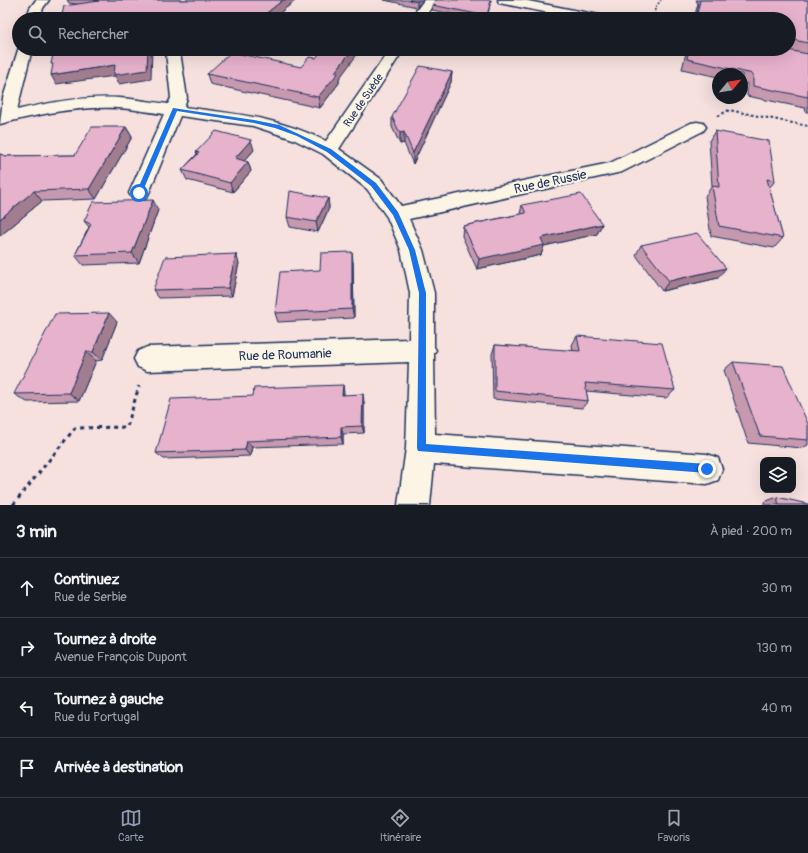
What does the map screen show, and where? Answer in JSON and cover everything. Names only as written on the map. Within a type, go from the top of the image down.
[{"type":"street","points":[[35,12],[36,8],[43,0]]},
{"type":"street","points":[[422,12],[430,0]]},
{"type":"street","points":[[504,0],[565,12]]},
{"type":"street","points":[[4,118],[23,56]]},
{"type":"street","points":[[139,193],[179,98],[174,56]]},
{"type":"street","name":"Rue de Suède","points":[[329,150],[392,56]]},
{"type":"street","points":[[4,118],[45,108],[86,103],[119,103],[254,121],[277,127],[329,150],[374,184],[396,214],[412,250],[422,293],[423,350],[421,448],[414,505]]},
{"type":"street","name":"Rue de Russie","points":[[396,214],[615,168],[697,127]]},
{"type":"street","name":"Rue de Roumanie","points":[[147,359],[423,350]]},
{"type":"street","points":[[421,448],[707,469]]},
{"type":"path","points":[[654,12],[654,8],[661,0]]},
{"type":"path","points":[[697,127],[729,110],[808,126]]},
{"type":"path","points":[[13,505],[75,428],[127,427],[147,359]]},
{"type":"building","points":[[94,0],[283,0],[268,12],[63,12],[64,6],[99,1]]},
{"type":"building","points":[[435,0],[491,0],[488,12],[467,12],[432,5]]},
{"type":"building","points":[[700,0],[808,0],[808,43],[796,40],[796,12],[697,12]]},
{"type":"building","points":[[796,52],[808,54],[808,97],[753,86],[753,74],[748,73],[748,68],[727,68],[687,59],[688,56],[796,56]]},
{"type":"building","points":[[53,56],[148,56],[147,70],[114,75],[115,65],[51,75],[53,64],[51,64]]},
{"type":"building","points":[[227,56],[250,56],[301,67],[309,57],[316,58],[318,56],[348,56],[335,72],[338,73],[318,97],[207,74]]},
{"type":"building","points":[[420,66],[452,72],[413,153],[404,132],[400,133],[392,117]]},
{"type":"building","points":[[92,127],[126,127],[89,189],[34,191],[0,219],[0,154],[6,156],[75,155]]},
{"type":"building","points":[[216,131],[251,140],[235,158],[248,162],[230,183],[182,170],[199,153],[196,152]]},
{"type":"building","points":[[715,131],[769,141],[775,181],[767,179],[783,238],[719,226],[712,186],[719,187]]},
{"type":"building","points":[[290,191],[328,198],[316,222],[287,217]]},
{"type":"building","points":[[581,194],[602,224],[541,238],[544,245],[479,259],[463,226],[526,213],[522,205]]},
{"type":"building","points":[[153,200],[132,253],[75,255],[91,224],[84,221],[93,202]]},
{"type":"building","points":[[697,233],[726,268],[669,281],[641,245]]},
{"type":"building","points":[[352,252],[352,309],[275,313],[280,272],[320,270],[321,253]]},
{"type":"building","points":[[236,254],[228,288],[153,290],[165,257]]},
{"type":"building","points":[[109,313],[93,352],[86,352],[69,393],[14,394],[55,314]]},
{"type":"building","points":[[577,336],[662,343],[675,390],[585,383],[588,401],[495,391],[495,345],[580,351]]},
{"type":"building","points":[[733,362],[783,366],[808,424],[808,440],[760,436]]},
{"type":"building","points":[[343,385],[342,395],[363,394],[362,426],[341,427],[341,437],[247,441],[245,450],[156,453],[171,399],[253,396],[254,388]]},
{"type":"building","points":[[777,497],[808,504],[808,505],[779,505]]},
{"type":"route","points":[[139,193],[175,110],[254,121],[299,135],[329,150],[374,184],[396,214],[412,250],[422,293],[423,350],[421,448],[707,469]]}]
